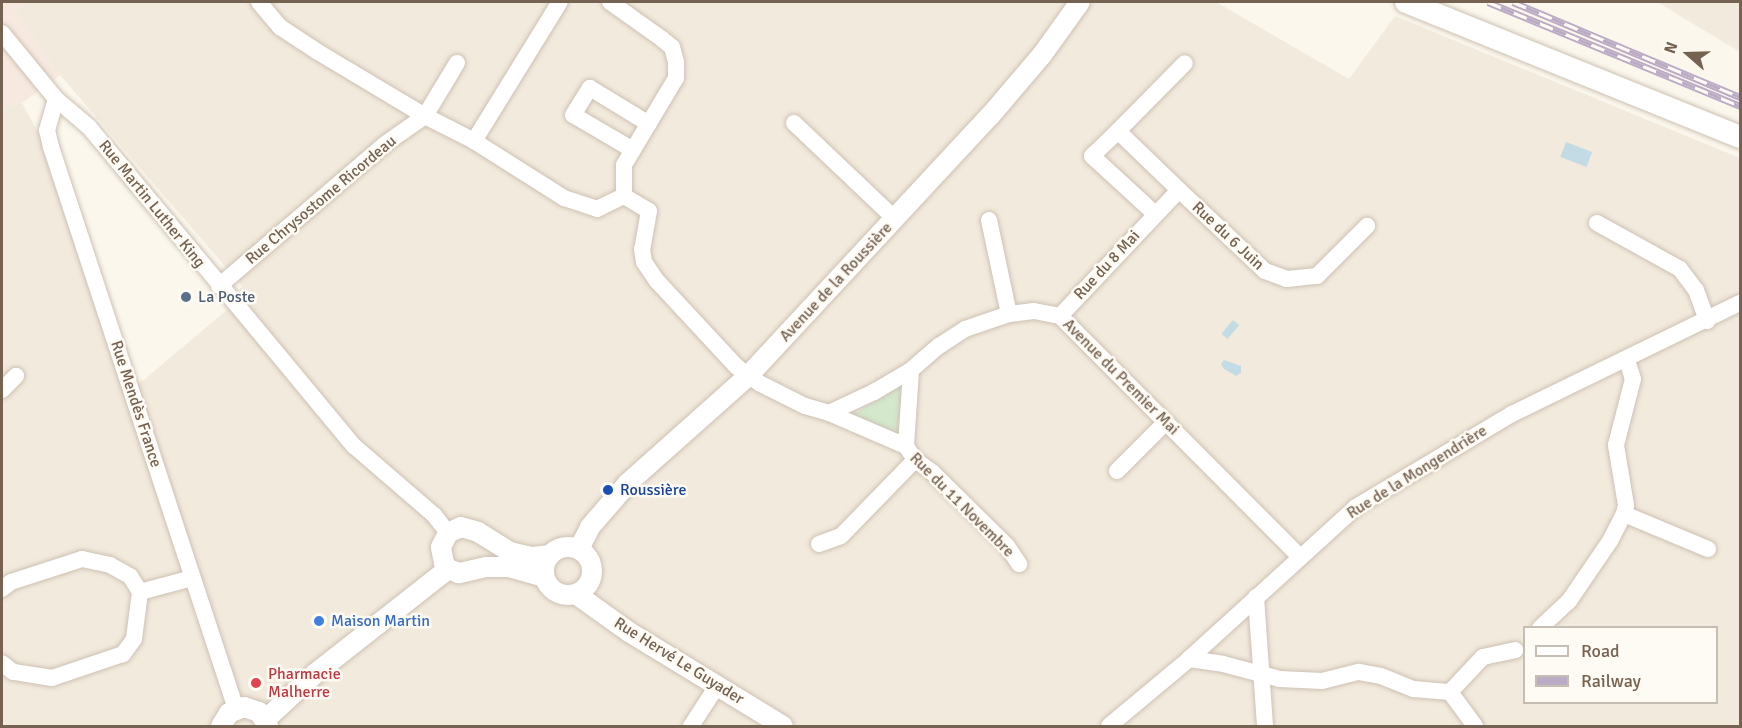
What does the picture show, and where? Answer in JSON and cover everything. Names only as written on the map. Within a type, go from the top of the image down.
[{"type":"main road","points":[[1406,2],[1740,137]]},
{"type":"street","points":[[260,2],[280,27],[425,116],[474,141],[564,198],[597,209],[624,196]]},
{"type":"street","points":[[474,141],[560,2]]},
{"type":"street","points":[[610,2],[672,48],[676,62],[676,78],[624,165],[624,196]]},
{"type":"street","name":"Avenue de la Roussière","points":[[579,549],[590,527],[628,483],[748,376],[990,116],[1042,55],[1080,2]]},
{"type":"street","name":"Rue Martin Luther King","points":[[2,33],[56,99],[89,127],[354,446],[434,515],[448,533]]},
{"type":"street","points":[[425,116],[457,63]]},
{"type":"street","points":[[1155,214],[1092,156],[1185,63]]},
{"type":"street","points":[[633,150],[573,115],[590,88],[649,124]]},
{"type":"street","name":"Rue Mendès France","points":[[56,99],[47,130],[51,147],[236,709]]},
{"type":"street","name":"Rue Chrysostome Ricordeau","points":[[219,286],[385,144],[425,116]]},
{"type":"street","points":[[794,123],[895,219]]},
{"type":"street","points":[[1118,131],[1179,190]]},
{"type":"street","name":"Rue du 8 Mai","points":[[1060,316],[1179,190]]},
{"type":"street","name":"Rue du 6 Juin","points":[[1179,190],[1265,271],[1287,279],[1317,276],[1367,226]]},
{"type":"street","points":[[624,196],[649,211],[642,249],[644,262],[657,281],[748,376],[805,406],[829,413],[910,453]]},
{"type":"street","points":[[989,220],[1009,314]]},
{"type":"street","points":[[1597,223],[1680,269],[1696,290],[1707,321]]},
{"type":"street","name":"Rue de la Mongendrière","points":[[1109,726],[1189,659],[1299,556],[1356,507],[1512,414],[1740,303]]},
{"type":"street","name":"Avenue du Premier Mai","points":[[829,413],[874,392],[911,370],[939,346],[965,329],[1009,314],[1034,311],[1060,316],[1299,556]]},
{"type":"street","points":[[1541,626],[1569,601],[1610,541],[1624,514],[1626,505],[1616,445],[1633,379],[1627,360]]},
{"type":"street","points":[[819,544],[841,536],[910,453],[911,370]]},
{"type":"street","points":[[2,390],[16,376]]},
{"type":"street","points":[[1117,471],[1166,422]]},
{"type":"street","name":"Rue du 11 Novembre","points":[[910,453],[1007,546],[1019,564]]},
{"type":"street","points":[[1624,514],[1707,549]]},
{"type":"street","points":[[544,577],[520,568],[486,567],[459,573],[448,569],[441,554],[448,533],[455,528],[469,528],[510,552],[532,557],[550,555]]},
{"type":"street","points":[[568,547],[579,549],[587,556],[591,567],[591,578],[585,588],[576,594],[568,595],[553,590],[544,577],[544,569],[550,555],[558,549],[568,547]]},
{"type":"street","points":[[2,589],[11,582],[82,559],[110,566],[130,576],[140,592],[134,639],[123,654],[52,678],[13,672],[2,663]]},
{"type":"street","points":[[221,726],[225,717],[236,709],[253,709],[267,723],[316,673],[448,569]]},
{"type":"street","points":[[140,592],[192,578]]},
{"type":"street","name":"Rue Hervé Le Guyader","points":[[576,594],[629,632],[783,726]]},
{"type":"street","points":[[1256,597],[1265,726]]},
{"type":"street","points":[[1450,692],[1483,657],[1521,650]]},
{"type":"street","points":[[1189,659],[1223,664],[1280,679],[1322,681],[1359,672],[1381,676],[1414,689],[1450,692],[1475,726]]},
{"type":"street","points":[[691,726],[717,686]]},
{"type":"shaded area","points":[[2,2],[24,2],[15,10],[60,75],[22,103],[2,108]]},
{"type":"shaded area","points":[[24,2],[1216,2],[1349,79],[1395,16],[1740,158],[1740,726],[2,726],[2,108],[22,103],[41,138],[124,389],[145,379],[228,309],[242,286],[60,75],[15,10]]},
{"type":"shaded area","points":[[1657,2],[1740,2],[1740,52]]},
{"type":"green space","points":[[904,384],[897,434],[853,415],[872,403]]},
{"type":"water","points":[[1566,142],[1592,152],[1586,167],[1560,157]]},
{"type":"water","points":[[1233,320],[1239,325],[1228,339],[1221,334]]},
{"type":"water","points":[[1224,360],[1241,366],[1241,373],[1236,376],[1224,369],[1221,364]]},
{"type":"railway","points":[[1488,2],[1740,106]]},
{"type":"railway","points":[[1513,2],[1740,97]]},
{"type":"place","name":"La Poste","points":[[186,297]]},
{"type":"place","name":"Roussière","points":[[608,490]]},
{"type":"place","name":"Maison Martin","points":[[319,621]]},
{"type":"place","name":"Pharmacie Malherre","points":[[256,683]]}]
